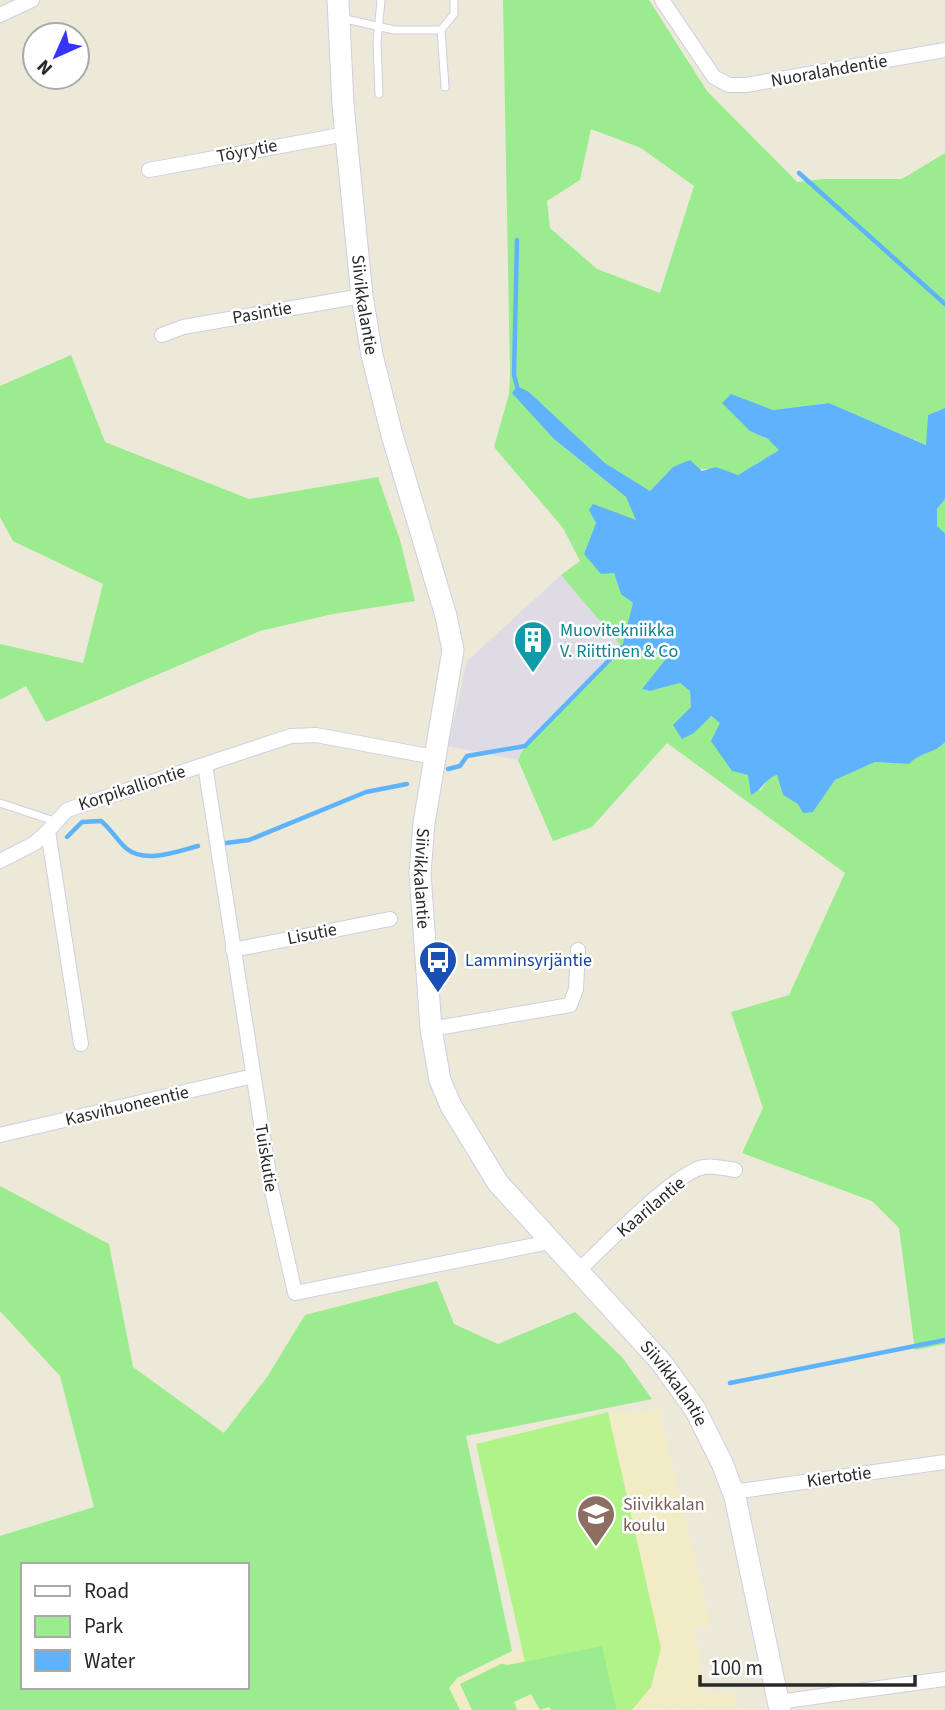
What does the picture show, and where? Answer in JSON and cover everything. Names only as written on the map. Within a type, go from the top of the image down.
[{"type":"main road","name":"Siivikkalantie","points":[[337,9],[362,296],[382,397],[451,640],[453,661],[434,757],[420,873],[431,1029],[440,1080],[451,1105],[498,1184],[662,1362],[688,1398],[714,1446],[733,1492],[779,1706]]},
{"type":"street","points":[[0,15],[32,0]]},
{"type":"street","name":"Nuoralahdentie","points":[[662,0],[714,78],[729,85],[746,85],[945,50]]},
{"type":"street","name":"Töyrytie","points":[[149,170],[346,134]]},
{"type":"street","name":"Pasintie","points":[[162,335],[183,327],[362,296]]},
{"type":"street","name":"Korpikalliontie","points":[[0,861],[35,843],[51,826],[84,802],[303,735],[434,757]]},
{"type":"street","name":"Tuiskutie","points":[[205,765],[278,1227],[295,1293],[550,1242]]},
{"type":"street","points":[[51,826],[80,1044]]},
{"type":"street","name":"Lisutie","points":[[233,950],[390,919]]},
{"type":"street","points":[[431,1029],[570,1005],[576,989],[578,950]]},
{"type":"street","name":"Kasvihuoneentie","points":[[0,1135],[253,1076]]},
{"type":"street","name":"Kaarilantie","points":[[578,1272],[666,1191],[697,1169],[715,1167],[734,1170]]},
{"type":"street","name":"Kiertotie","points":[[733,1492],[945,1462]]},
{"type":"street","points":[[779,1706],[945,1679]]},
{"type":"lane","points":[[379,94],[381,0]]},
{"type":"lane","points":[[445,87],[441,30],[454,14],[454,0]]},
{"type":"lane","points":[[337,9],[394,30],[441,30]]},
{"type":"lane","points":[[0,803],[51,826]]},
{"type":"shaded area","points":[[561,575],[622,647],[525,746],[518,760],[448,746],[467,661]]},
{"type":"shaded area","name":"Siivikkalan koulu","points":[[659,1409],[710,1625],[694,1628],[706,1692],[734,1694],[738,1708],[460,1710],[449,1688],[457,1678],[522,1648],[476,1444],[608,1412],[636,1413]]},
{"type":"green space","points":[[503,0],[649,0],[707,91],[797,182],[823,179],[902,179],[945,153],[945,408],[928,415],[927,445],[829,403],[773,410],[731,394],[750,431],[768,439],[780,449],[738,475],[673,467],[650,491],[605,463],[529,392],[554,439],[626,497],[637,521],[590,510],[596,523],[584,554],[614,573],[621,593],[633,603],[629,651],[652,650],[665,660],[643,689],[650,691],[680,683],[690,691],[694,733],[710,716],[721,723],[760,791],[770,777],[777,775],[783,795],[813,812],[835,780],[875,762],[909,764],[945,742],[945,1344],[915,1350],[899,1228],[872,1201],[742,1153],[763,1108],[731,1012],[789,995],[845,873],[667,743],[592,827],[553,841],[518,760],[525,746],[622,647],[561,575],[580,561],[563,528],[494,447],[509,394]],"holes":[[[591,129],[641,148],[694,186],[660,293],[597,269],[550,228],[547,201],[580,180]]]},
{"type":"green space","points":[[71,355],[105,442],[249,499],[378,477],[400,540],[415,601],[333,614],[260,631],[46,722],[26,686],[0,700],[0,644],[83,663],[103,584],[13,541],[0,517],[0,386]]},
{"type":"green space","points":[[945,499],[945,533],[937,526],[937,509]]},
{"type":"green space","points":[[0,1186],[109,1244],[133,1367],[224,1433],[267,1377],[305,1315],[437,1281],[454,1324],[498,1344],[575,1312],[622,1357],[652,1399],[466,1436],[512,1651],[457,1678],[449,1688],[460,1710],[0,1710],[0,1536],[94,1507],[60,1376],[0,1311]]},
{"type":"green space","points":[[608,1412],[661,1648],[651,1687],[632,1710],[617,1710],[602,1646],[525,1662],[476,1444]]},
{"type":"green space","points":[[602,1645],[617,1710],[551,1710],[549,1707],[540,1710],[531,1694],[514,1702],[517,1710],[472,1710],[460,1684],[501,1664],[508,1665]]},
{"type":"water","points":[[517,386],[529,392],[605,463],[650,491],[673,467],[690,460],[702,471],[716,467],[738,475],[779,450],[768,439],[750,431],[722,403],[731,394],[773,410],[829,403],[926,445],[928,415],[945,408],[945,499],[937,509],[937,526],[945,533],[945,742],[909,764],[875,762],[835,780],[813,812],[803,813],[798,804],[783,795],[777,775],[751,795],[748,775],[732,771],[711,741],[720,723],[711,716],[694,733],[682,739],[673,725],[691,707],[690,691],[680,683],[650,691],[642,689],[665,660],[652,650],[629,651],[622,647],[633,603],[621,594],[614,573],[601,574],[584,554],[596,523],[589,510],[593,504],[636,520],[626,497],[554,439],[512,393]]},
{"type":"waterway","points":[[799,173],[945,304]]},
{"type":"waterway","points":[[517,240],[514,375],[517,386]]},
{"type":"waterway","points":[[448,769],[460,766],[467,756],[525,746],[622,647]]},
{"type":"waterway","points":[[226,843],[249,840],[366,792],[407,784]]},
{"type":"waterway","points":[[67,837],[82,822],[101,821],[127,849],[143,856],[162,855],[198,846]]},
{"type":"waterway","points":[[730,1383],[945,1340]]},
{"type":"place","name":"Muovitekniikka V. Riittinen & Co","points":[[533,674]]},
{"type":"place","name":"Lamminsyrjäntie","points":[[438,994]]},
{"type":"place","name":"Siivikkalan koulu","points":[[596,1548]]}]
